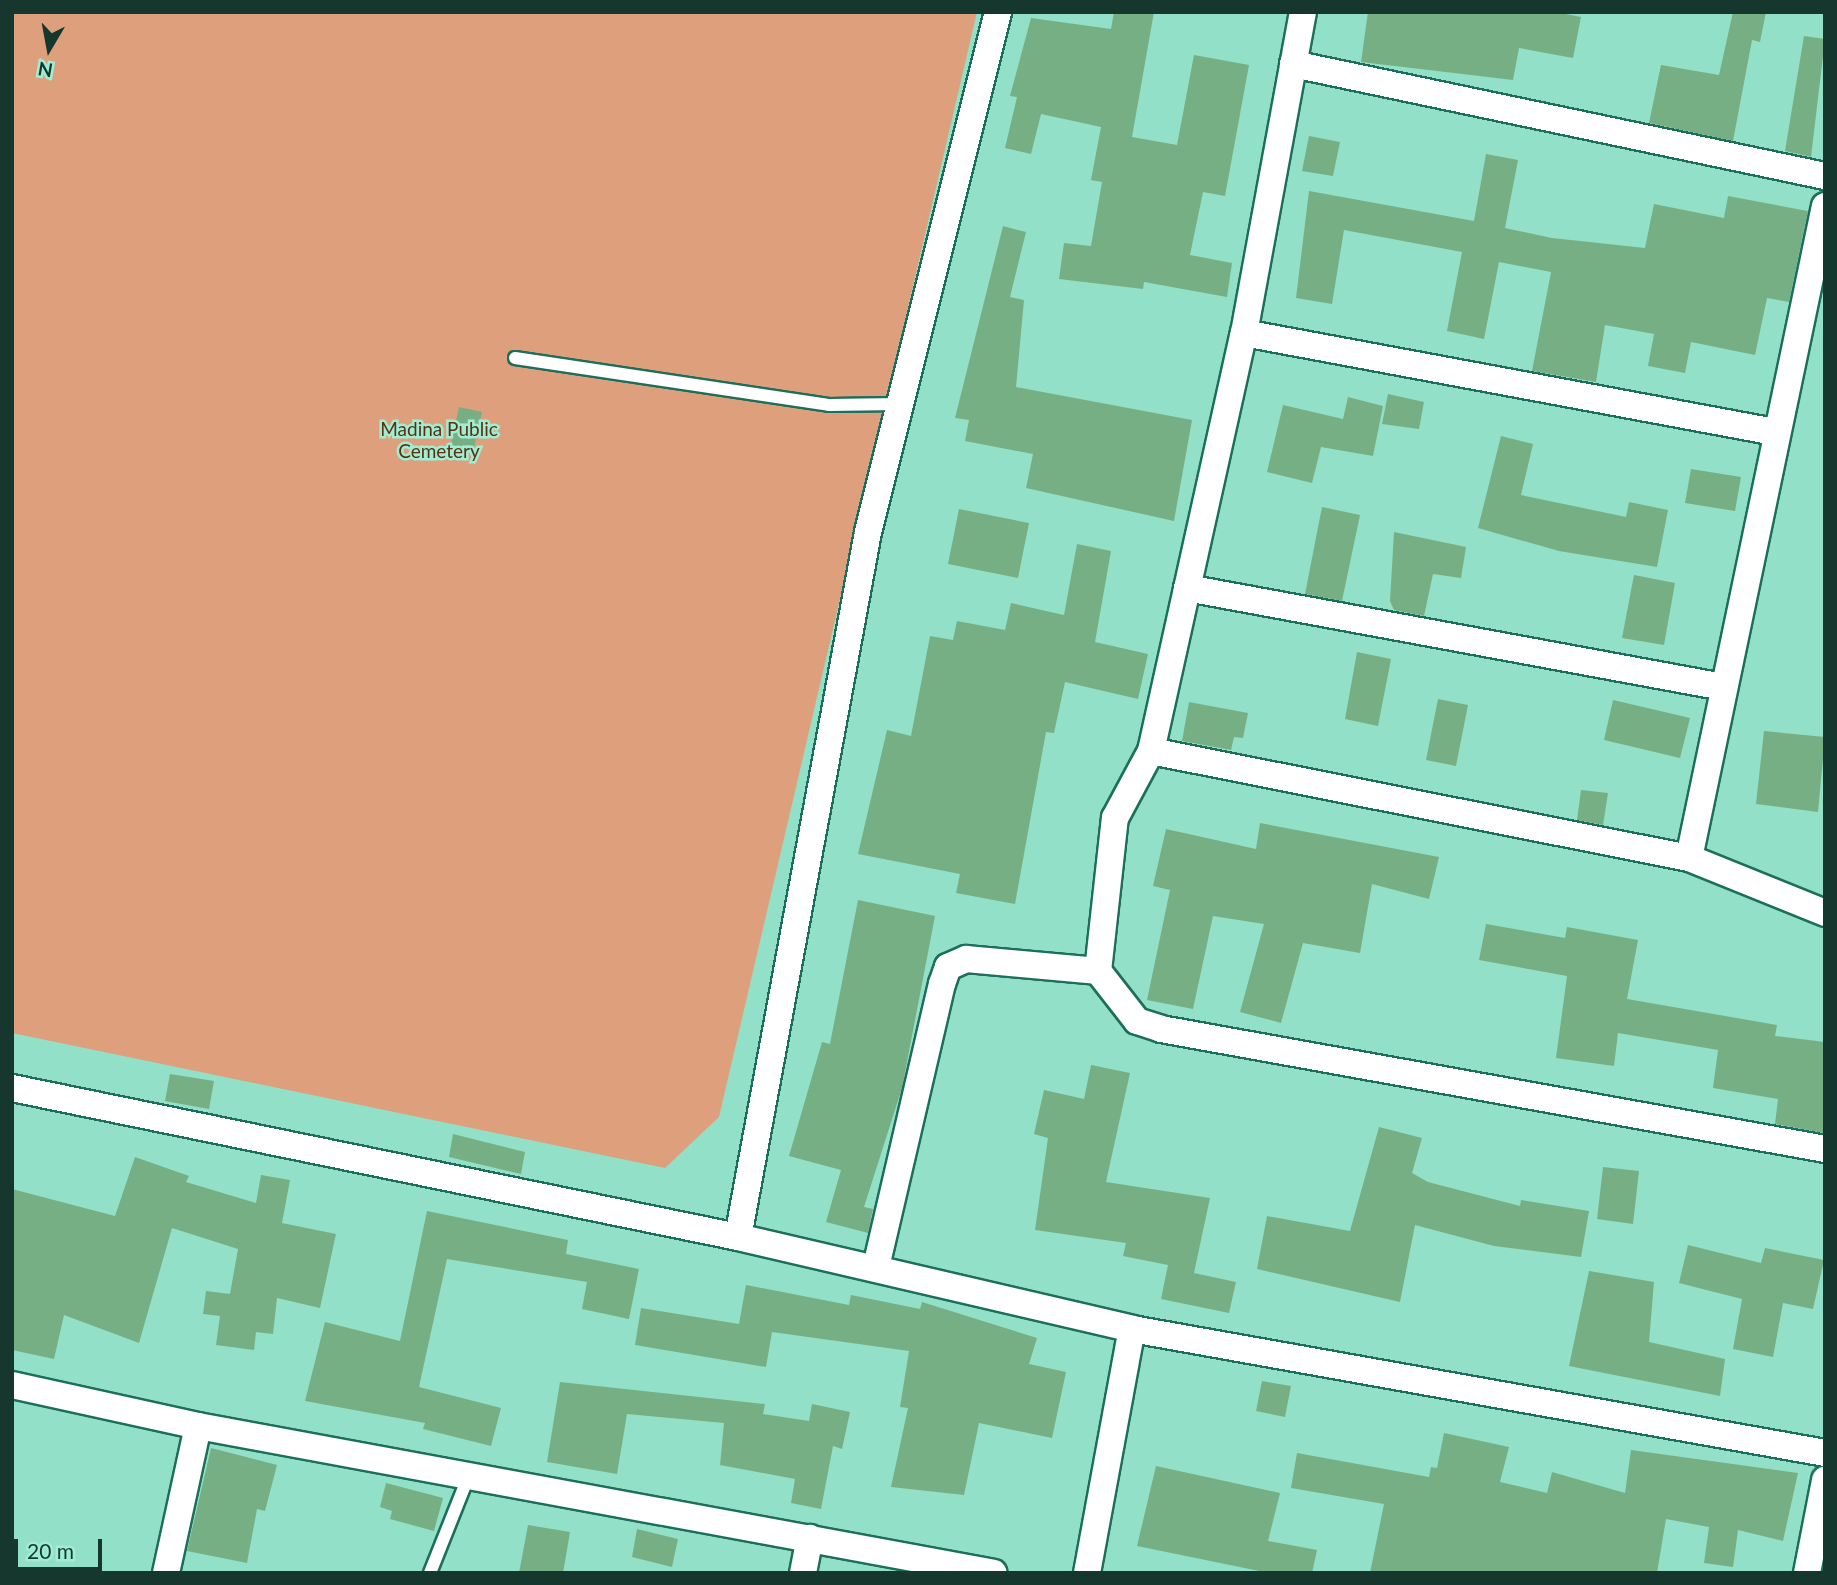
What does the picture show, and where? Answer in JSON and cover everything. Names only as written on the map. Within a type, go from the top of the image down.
[{"type":"street","points":[[738,1237],[868,533],[998,12]]},
{"type":"street","points":[[1303,12],[1244,333],[1151,751],[1115,818],[1098,971],[1137,1021],[1161,1029],[1825,1149]]},
{"type":"street","points":[[1293,64],[1825,176]]},
{"type":"street","points":[[1689,858],[1775,432],[1825,206]]},
{"type":"street","points":[[1244,333],[1775,432]]},
{"type":"street","points":[[1187,588],[1723,687]]},
{"type":"street","points":[[1151,751],[1689,858],[1825,914]]},
{"type":"street","points":[[876,1266],[948,967],[966,958],[1098,971]]},
{"type":"street","points":[[12,1088],[876,1266],[1132,1329],[1825,1453]]},
{"type":"street","points":[[1087,1573],[1132,1329]]},
{"type":"street","points":[[12,1385],[198,1426],[994,1573]]},
{"type":"street","points":[[166,1573],[198,1426]]},
{"type":"street","points":[[1807,1573],[1825,1480]]},
{"type":"street","points":[[803,1573],[810,1538]]},
{"type":"lane","points":[[515,358],[829,405],[899,404]]},
{"type":"lane","points":[[430,1573],[469,1475]]},
{"type":"green space","name":"Madina Public Cemetery","points":[[12,12],[977,12],[719,1117],[665,1168],[12,1033]]},
{"type":"building","points":[[1114,12],[1154,12],[1132,137],[1177,145],[1194,55],[1249,65],[1225,196],[1203,192],[1190,255],[1232,263],[1227,297],[1144,282],[1143,289],[1059,279],[1064,243],[1091,246],[1102,182],[1091,180],[1101,127],[1041,114],[1031,154],[1005,148],[1017,97],[1010,96],[1031,18],[1111,29]]},
{"type":"building","points":[[1368,12],[1556,12],[1581,17],[1573,58],[1519,48],[1513,80],[1361,62]]},
{"type":"building","points":[[1733,12],[1766,12],[1760,42],[1752,40],[1733,141],[1649,123],[1661,65],[1719,75]]},
{"type":"building","points":[[1804,36],[1825,39],[1811,157],[1785,151]]},
{"type":"building","points":[[1309,136],[1340,142],[1333,176],[1302,171]]},
{"type":"building","points":[[1486,154],[1518,160],[1505,228],[1552,238],[1645,248],[1654,204],[1724,218],[1728,196],[1808,211],[1789,302],[1767,298],[1755,355],[1691,342],[1685,373],[1648,366],[1654,334],[1605,325],[1596,382],[1532,371],[1551,272],[1499,262],[1484,339],[1447,331],[1462,252],[1344,230],[1332,304],[1296,298],[1309,191],[1474,221]]},
{"type":"building","points":[[1003,226],[1026,232],[1010,297],[1024,300],[1016,387],[1192,420],[1174,521],[1026,488],[1033,454],[965,441],[969,420],[955,418]]},
{"type":"building","points":[[1388,394],[1424,402],[1419,429],[1382,424]]},
{"type":"building","points":[[1348,397],[1383,406],[1373,456],[1321,447],[1312,483],[1267,472],[1283,405],[1343,419]]},
{"type":"building","points":[[459,407],[482,412],[473,452],[450,448]]},
{"type":"building","points":[[1501,436],[1533,444],[1521,495],[1626,517],[1629,502],[1668,510],[1657,567],[1559,551],[1478,528]]},
{"type":"building","points":[[1691,469],[1741,477],[1735,511],[1685,503]]},
{"type":"building","points":[[1322,507],[1360,515],[1342,601],[1305,594]]},
{"type":"building","points":[[959,509],[1029,523],[1018,578],[948,564]]},
{"type":"building","points":[[1394,532],[1466,547],[1461,578],[1433,574],[1424,616],[1394,610],[1390,601]]},
{"type":"building","points":[[1077,544],[1111,551],[1095,642],[1148,654],[1138,699],[1065,682],[1054,733],[1046,732],[1015,904],[956,893],[960,874],[858,854],[887,730],[911,736],[930,636],[953,640],[957,621],[1005,630],[1011,603],[1064,615]]},
{"type":"building","points":[[1634,575],[1675,583],[1664,645],[1622,638]]},
{"type":"building","points":[[1357,652],[1391,659],[1378,726],[1345,719]]},
{"type":"building","points":[[1438,699],[1468,705],[1456,766],[1426,760]]},
{"type":"building","points":[[1613,700],[1690,718],[1680,758],[1604,740]]},
{"type":"building","points":[[1189,702],[1248,713],[1243,738],[1234,737],[1231,750],[1182,741]]},
{"type":"building","points":[[1764,731],[1825,737],[1818,812],[1756,804]]},
{"type":"building","points":[[1581,790],[1608,793],[1603,825],[1577,820]]},
{"type":"building","points":[[1260,823],[1439,857],[1429,899],[1372,884],[1360,953],[1303,943],[1281,1023],[1240,1012],[1264,924],[1213,916],[1193,1009],[1147,1000],[1170,890],[1153,886],[1166,829],[1256,849]]},
{"type":"building","points":[[858,900],[935,916],[902,1088],[864,1207],[873,1209],[868,1233],[826,1222],[841,1170],[789,1156],[822,1042],[830,1044]]},
{"type":"building","points":[[1486,924],[1565,938],[1567,927],[1638,940],[1627,999],[1777,1025],[1775,1036],[1825,1042],[1823,1133],[1775,1124],[1778,1099],[1713,1088],[1718,1050],[1618,1033],[1614,1066],[1556,1058],[1567,976],[1479,960]]},
{"type":"building","points":[[1091,1065],[1130,1073],[1106,1182],[1210,1198],[1194,1273],[1236,1282],[1229,1313],[1161,1299],[1168,1265],[1123,1256],[1126,1243],[1035,1230],[1048,1138],[1034,1134],[1044,1090],[1084,1099]]},
{"type":"building","points":[[170,1074],[214,1081],[209,1109],[165,1101]]},
{"type":"building","points":[[1379,1127],[1422,1138],[1412,1173],[1428,1182],[1520,1206],[1521,1200],[1589,1211],[1581,1257],[1494,1246],[1415,1225],[1400,1302],[1257,1269],[1267,1216],[1350,1231]]},
{"type":"building","points":[[453,1134],[525,1152],[521,1174],[449,1157]]},
{"type":"building","points":[[135,1157],[189,1176],[186,1182],[256,1203],[261,1175],[290,1180],[282,1223],[336,1234],[320,1308],[277,1298],[273,1334],[256,1332],[254,1350],[216,1345],[220,1316],[203,1314],[206,1291],[230,1294],[238,1249],[172,1228],[139,1343],[64,1315],[54,1359],[12,1350],[12,1189],[115,1216]]},
{"type":"building","points":[[1603,1167],[1639,1171],[1633,1224],[1597,1219]]},
{"type":"building","points":[[427,1211],[568,1240],[566,1254],[639,1269],[629,1319],[582,1309],[587,1282],[447,1259],[419,1387],[501,1408],[491,1446],[423,1429],[425,1423],[305,1401],[325,1322],[400,1341]]},
{"type":"building","points":[[1688,1245],[1761,1263],[1765,1248],[1824,1260],[1813,1309],[1783,1303],[1773,1357],[1733,1349],[1742,1299],[1679,1283]]},
{"type":"building","points":[[1589,1271],[1654,1282],[1649,1342],[1725,1359],[1720,1396],[1569,1366]]},
{"type":"building","points":[[746,1285],[849,1305],[851,1295],[920,1309],[922,1302],[1037,1338],[1029,1364],[1066,1372],[1052,1438],[979,1423],[964,1495],[891,1487],[908,1408],[900,1407],[909,1351],[772,1332],[766,1367],[635,1345],[641,1308],[739,1324]]},
{"type":"building","points":[[1262,1381],[1291,1386],[1285,1417],[1256,1411]]},
{"type":"building","points":[[560,1382],[765,1404],[763,1414],[809,1421],[812,1404],[850,1412],[842,1449],[833,1446],[821,1509],[791,1503],[795,1479],[720,1465],[724,1423],[627,1414],[617,1474],[547,1462]]},
{"type":"building","points":[[1444,1433],[1509,1447],[1500,1482],[1547,1493],[1552,1472],[1625,1493],[1631,1450],[1798,1473],[1783,1541],[1738,1530],[1733,1567],[1704,1563],[1709,1527],[1666,1519],[1657,1573],[1370,1573],[1384,1504],[1291,1488],[1297,1453],[1429,1477],[1431,1467],[1437,1468]]},
{"type":"building","points":[[211,1448],[277,1465],[265,1511],[257,1509],[247,1563],[187,1551]]},
{"type":"building","points":[[1156,1466],[1280,1493],[1268,1541],[1317,1550],[1312,1573],[1269,1573],[1137,1546]]},
{"type":"building","points":[[386,1483],[443,1498],[434,1531],[390,1519],[392,1511],[380,1507]]},
{"type":"building","points":[[528,1525],[570,1532],[563,1573],[519,1573]]},
{"type":"building","points":[[637,1529],[678,1539],[672,1567],[632,1557]]}]
